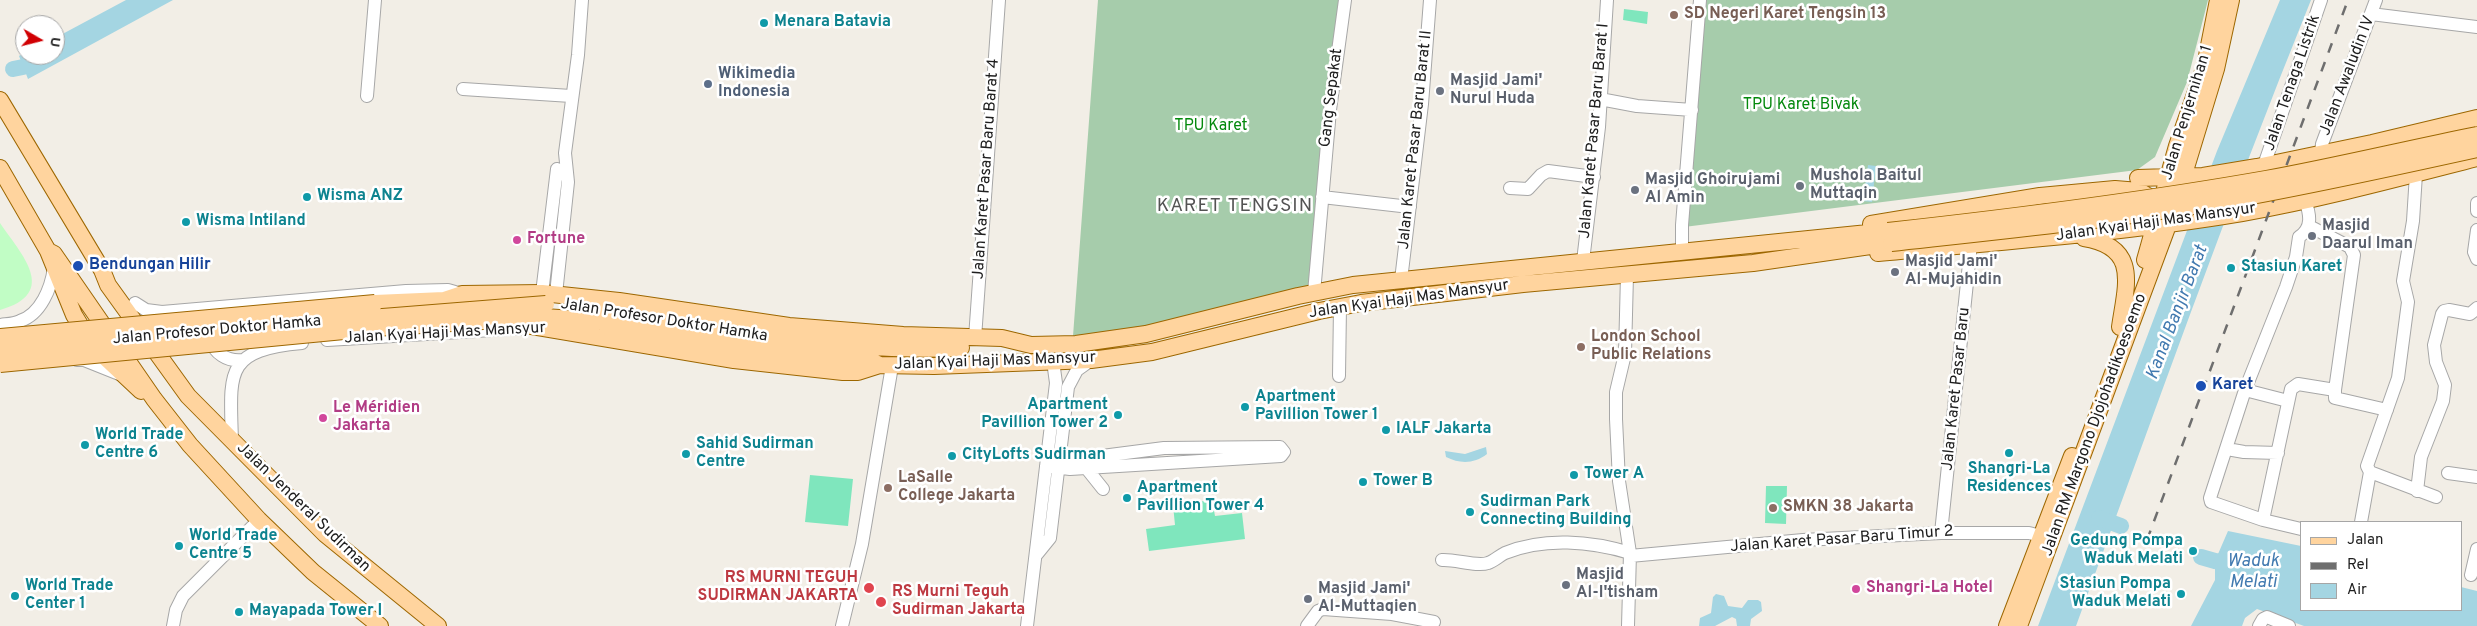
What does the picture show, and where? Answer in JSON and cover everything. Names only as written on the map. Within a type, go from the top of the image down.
[{"type":"main road","name":"Jalan Penjernihan 1","points":[[2180,185],[2177,146],[2205,66],[2218,0]]},
{"type":"main road","name":"Jalan Penjernihan 1","points":[[2168,218],[2216,69],[2231,0]]},
{"type":"main road","name":"Jalan Jenderal Sudirman","points":[[1,102],[102,270],[108,285],[188,396],[325,534],[438,626]]},
{"type":"main road","points":[[2180,185],[2204,176],[2261,166],[2477,118]]},
{"type":"main road","name":"Jalan Kyai Haji Mas Mansyur","points":[[549,328],[666,349],[817,370],[858,372],[886,365],[1092,360],[1167,349],[1340,307],[1450,291],[1753,263],[1831,253],[1889,237],[2197,190],[2316,169],[2477,134]]},
{"type":"main road","points":[[2115,189],[2159,166],[2177,146]]},
{"type":"main road","name":"Jalan Kyai Haji Mas Mansyur","points":[[462,294],[549,293],[789,326],[903,336],[1002,338],[1030,345],[1076,344],[1146,334],[1314,292],[1401,280],[1583,261],[1682,253],[1791,241],[1889,237],[2208,204],[2334,180],[2477,149]]},
{"type":"main road","points":[[2322,153],[2314,166],[2313,175],[2318,189],[2324,196]]},
{"type":"main road","name":"Jalan Kyai Haji Mas Mansyur","points":[[1831,253],[1863,254],[2112,231],[2168,218],[2237,211],[2305,200],[2477,158]]},
{"type":"main road","points":[[0,168],[48,250],[74,315],[93,346],[141,392],[154,399]]},
{"type":"main road","points":[[2138,178],[2180,185],[2237,211]]},
{"type":"main road","name":"Jalan Kyai Haji Mas Mansyur","points":[[1791,241],[1824,232],[2040,196],[2115,189],[2145,193],[2168,218]]},
{"type":"main road","points":[[2040,196],[2047,201],[2057,204],[2103,199],[2117,201],[2122,206],[2123,213],[2112,231],[2128,232],[2136,238],[2142,269]]},
{"type":"main road","name":"Jalan RM Margono Djojohadikoesoemo","points":[[2019,626],[2047,537],[2120,327],[2142,269],[2168,218]]},
{"type":"main road","name":"Jalan RM Margono Djojohadikoesoemo","points":[[2007,626],[2047,537],[2168,218]]},
{"type":"main road","points":[[2058,236],[2086,238],[2103,242],[2114,248],[2120,255],[2127,277],[2120,327]]},
{"type":"main road","points":[[48,250],[54,254],[154,399],[190,445],[259,520],[312,572],[380,626]]},
{"type":"main road","name":"Jalan Jenderal Sudirman","points":[[102,270],[135,303],[170,355],[193,393],[196,403]]},
{"type":"main road","points":[[0,347],[375,308],[444,300],[462,294]]},
{"type":"main road","name":"Jalan Profesor Doktor Hamka","points":[[0,352],[266,326],[546,304],[604,309],[750,335],[842,352],[886,365]]},
{"type":"main road","points":[[0,337],[375,308],[549,328]]},
{"type":"main road","name":"Jalan Profesor Doktor Hamka","points":[[0,364],[375,328],[545,317],[599,321],[739,347],[842,352],[1030,345]]},
{"type":"street","points":[[368,96],[375,0]]},
{"type":"street","points":[[549,293],[568,182],[565,153],[571,96],[578,55],[582,0]]},
{"type":"street","name":"Jalan Karet Pasar Baru Barat 4","points":[[975,338],[998,0]]},
{"type":"street","name":"Gang Sepakat","points":[[1314,292],[1330,110],[1345,0]]},
{"type":"street","name":"Jalan Karet Pasar Baru Barat II","points":[[1401,280],[1423,94],[1430,0]]},
{"type":"street","name":"Jalan Karet Pasar Baru Barat I","points":[[1583,261],[1594,177],[1607,0]]},
{"type":"street","points":[[1682,253],[1682,225],[1700,0]]},
{"type":"street","name":"Jalan Tenaga Listrik","points":[[2261,166],[2321,0]]},
{"type":"street","name":"Jalan Awaludin IV","points":[[2322,153],[2322,144],[2376,0]]},
{"type":"street","points":[[2371,14],[2477,27]]},
{"type":"street","points":[[463,89],[571,96]]},
{"type":"street","points":[[1600,99],[1637,106],[1692,110]]},
{"type":"street","points":[[549,293],[557,169]]},
{"type":"street","points":[[1510,188],[1528,189],[1541,174],[1548,171],[1594,177]]},
{"type":"street","points":[[2361,521],[2370,472],[2368,464],[2398,378],[2408,302],[2403,281],[2413,221],[2416,174]]},
{"type":"street","points":[[1322,196],[1410,207]]},
{"type":"street","points":[[2300,529],[2263,520],[2211,502],[2210,498],[2245,390],[2286,287],[2296,257],[2299,237],[2306,232],[2309,226],[2305,200]]},
{"type":"street","points":[[2477,203],[2477,211]]},
{"type":"street","points":[[2309,226],[2350,247],[2354,255],[2335,398],[2387,410]]},
{"type":"street","points":[[2477,230],[2474,252],[2477,258]]},
{"type":"street","name":"Jalan Karet Pasar Baru","points":[[1941,533],[1971,244]]},
{"type":"street","points":[[20,322],[32,314],[43,300],[54,268]]},
{"type":"street","points":[[1627,275],[1625,354],[1616,392],[1616,419],[1619,481],[1630,555],[1628,626]]},
{"type":"street","name":"Jalan Kyai Haji Mas Mansyur","points":[[135,303],[146,310],[156,312],[406,291],[448,290],[462,294]]},
{"type":"street","points":[[216,306],[209,319],[210,342],[220,355],[228,359],[243,360],[234,376],[231,389],[232,441]]},
{"type":"street","points":[[1339,376],[1341,344],[1340,307]]},
{"type":"street","points":[[2417,491],[2421,457],[2443,401],[2445,384],[2436,362],[2434,345],[2442,314],[2444,311],[2449,310],[2470,314],[2477,308]]},
{"type":"street","points":[[0,325],[20,322],[38,324],[48,332],[51,337],[49,354],[40,363],[31,365]]},
{"type":"street","name":"Jalan Kyai Haji Mas Mansyur","points":[[243,360],[251,353],[265,348],[295,344],[549,328]]},
{"type":"street","points":[[0,369],[84,360],[124,376]]},
{"type":"street","points":[[1027,626],[1037,554],[1068,387],[1076,370],[1092,360]]},
{"type":"street","points":[[1053,361],[1056,383],[1053,462]]},
{"type":"street","points":[[842,626],[862,544],[886,365]]},
{"type":"street","points":[[2263,520],[2291,389],[2298,384],[2335,390]]},
{"type":"street","points":[[2245,390],[2288,401]]},
{"type":"street","points":[[1053,462],[1082,464],[1136,459],[1164,448],[1260,452],[1166,465],[1136,459]]},
{"type":"street","points":[[1164,448],[1166,465]]},
{"type":"street","points":[[2227,449],[2244,452],[2278,453]]},
{"type":"street","points":[[1082,464],[1103,489]]},
{"type":"street","points":[[2370,472],[2436,497]]},
{"type":"street","points":[[2448,473],[2477,477]]},
{"type":"street","points":[[173,626],[176,610],[183,596],[259,520]]},
{"type":"street","name":"Jalan Karet Pasar Baru Timur 2","points":[[1442,560],[1487,564],[1504,554],[1518,549],[1562,542],[1590,544],[1630,555],[1803,540],[1941,533],[2029,533],[2047,537]]},
{"type":"street","points":[[2471,575],[2477,552]]},
{"type":"street","points":[[1307,626],[1320,610],[1392,614],[1434,622]]},
{"type":"street","points":[[2259,624],[2267,618],[2289,626]]},
{"type":"green space","name":"TPU Karet","points":[[1098,0],[1348,0],[1315,298],[1206,321],[1073,336]]},
{"type":"green space","name":"TPU Karet Bivak","points":[[1705,0],[2208,0],[2187,82],[2155,157],[2137,170],[1684,227]]},
{"type":"green space","points":[[1624,9],[1648,12],[1647,24],[1623,20]]},
{"type":"green space","points":[[0,223],[25,260],[32,283],[28,294],[18,303],[0,310]]},
{"type":"green space","points":[[810,475],[853,479],[848,526],[805,522]]},
{"type":"green space","points":[[1766,486],[1787,486],[1786,524],[1765,523]]},
{"type":"green space","points":[[1212,500],[1215,516],[1242,513],[1245,539],[1149,551],[1146,529],[1175,525],[1173,505]]},
{"type":"water","points":[[126,0],[173,0],[65,59],[65,33]]},
{"type":"water","name":"Kanal Banjir Barat","points":[[2280,0],[2311,0],[2220,234],[2076,626],[2038,626],[2217,151]]},
{"type":"water","points":[[23,65],[54,65],[28,79]]},
{"type":"water","points":[[1868,165],[1876,166],[1872,202],[1863,201]]},
{"type":"water","points":[[1486,447],[1487,454],[1477,460],[1462,462],[1446,457],[1445,451],[1465,454]]},
{"type":"water","name":"Waduk Melati","points":[[2228,531],[2300,546],[2300,611],[2462,611],[2462,587],[2477,591],[2477,626],[2304,626],[2257,609],[2245,618],[2242,626],[2191,626],[2215,580],[2215,561]]},
{"type":"water","points":[[1716,594],[1724,596],[1728,606],[1742,608],[1748,600],[1758,600],[1761,602],[1762,611],[1751,619],[1750,626],[1737,626],[1736,619],[1732,617],[1715,626],[1699,626],[1700,618],[1711,613],[1713,597]]},
{"type":"waterway","points":[[13,69],[27,65]]},
{"type":"waterway","points":[[2099,518],[2121,526]]},
{"type":"waterway","points":[[2201,557],[2236,564]]},
{"type":"railway","points":[[2147,540],[2348,0]]},
{"type":"place","name":"SD Negeri Karet Tengsin 13","points":[[1674,15]]},
{"type":"place","name":"Menara Batavia","points":[[764,23]]},
{"type":"place","name":"Wikimedia Indonesia","points":[[708,84]]},
{"type":"place","name":"Masjid Jami' Nurul Huda","points":[[1440,91]]},
{"type":"place","name":"Mushola Baitul Muttaqin","points":[[1800,186]]},
{"type":"place","name":"Masjid Ghoirujami Al Amin","points":[[1635,190]]},
{"type":"place","name":"Wisma ANZ","points":[[307,197]]},
{"type":"place","name":"Wisma Intiland","points":[[186,222]]},
{"type":"place","name":"Masjid Daarul Iman","points":[[2312,236]]},
{"type":"place","name":"Fortune","points":[[517,240]]},
{"type":"place","name":"Bendungan Hilir","points":[[78,266]]},
{"type":"place","name":"Stasiun Karet","points":[[2231,268]]},
{"type":"place","name":"Masjid Jami' Al-Mujahidin","points":[[1895,272]]},
{"type":"place","name":"London School Public Relations","points":[[1581,347]]},
{"type":"place","name":"Karet","points":[[2201,386]]},
{"type":"place","name":"Apartment Pavillion Tower 1","points":[[1245,407]]},
{"type":"place","name":"Apartment Pavillion Tower 2","points":[[1118,415]]},
{"type":"place","name":"Le Méridien Jakarta","points":[[323,418]]},
{"type":"place","name":"IALF Jakarta","points":[[1386,430]]},
{"type":"place","name":"World Trade Centre 6","points":[[85,445]]},
{"type":"place","name":"Shangri-La Residences","points":[[2009,453]]},
{"type":"place","name":"Sahid Sudirman Centre","points":[[686,454]]},
{"type":"place","name":"CityLofts Sudirman","points":[[952,456]]},
{"type":"place","name":"Tower A","points":[[1574,475]]},
{"type":"place","name":"Tower B","points":[[1363,482]]},
{"type":"place","name":"LaSalle College Jakarta","points":[[888,488]]},
{"type":"place","name":"Apartment Pavillion Tower 4","points":[[1127,498]]},
{"type":"place","name":"SMKN 38 Jakarta","points":[[1773,508]]},
{"type":"place","name":"Sudirman Park Connecting Building","points":[[1470,512]]},
{"type":"place","name":"World Trade Centre 5","points":[[179,546]]},
{"type":"place","name":"Gedung Pompa Waduk Melati","points":[[2193,551]]},
{"type":"place","name":"Masjid Al-I'tisham","points":[[1566,585]]},
{"type":"place","name":"RS MURNI TEGUH SUDIRMAN JAKARTA","points":[[869,588]]},
{"type":"place","name":"Shangri-La Hotel","points":[[1856,589]]},
{"type":"place","name":"Stasiun Pompa Waduk Melati","points":[[2181,594]]},
{"type":"place","name":"World Trade Center 1","points":[[15,596]]},
{"type":"place","name":"Masjid Jami' Al-Muttaqien","points":[[1308,599]]},
{"type":"place","name":"RS Murni Teguh Sudirman Jakarta","points":[[881,602]]},
{"type":"place","name":"Mayapada Tower I","points":[[239,612]]},
{"type":"district","name":"KARET TENGSIN","points":[[1235,207]]}]
